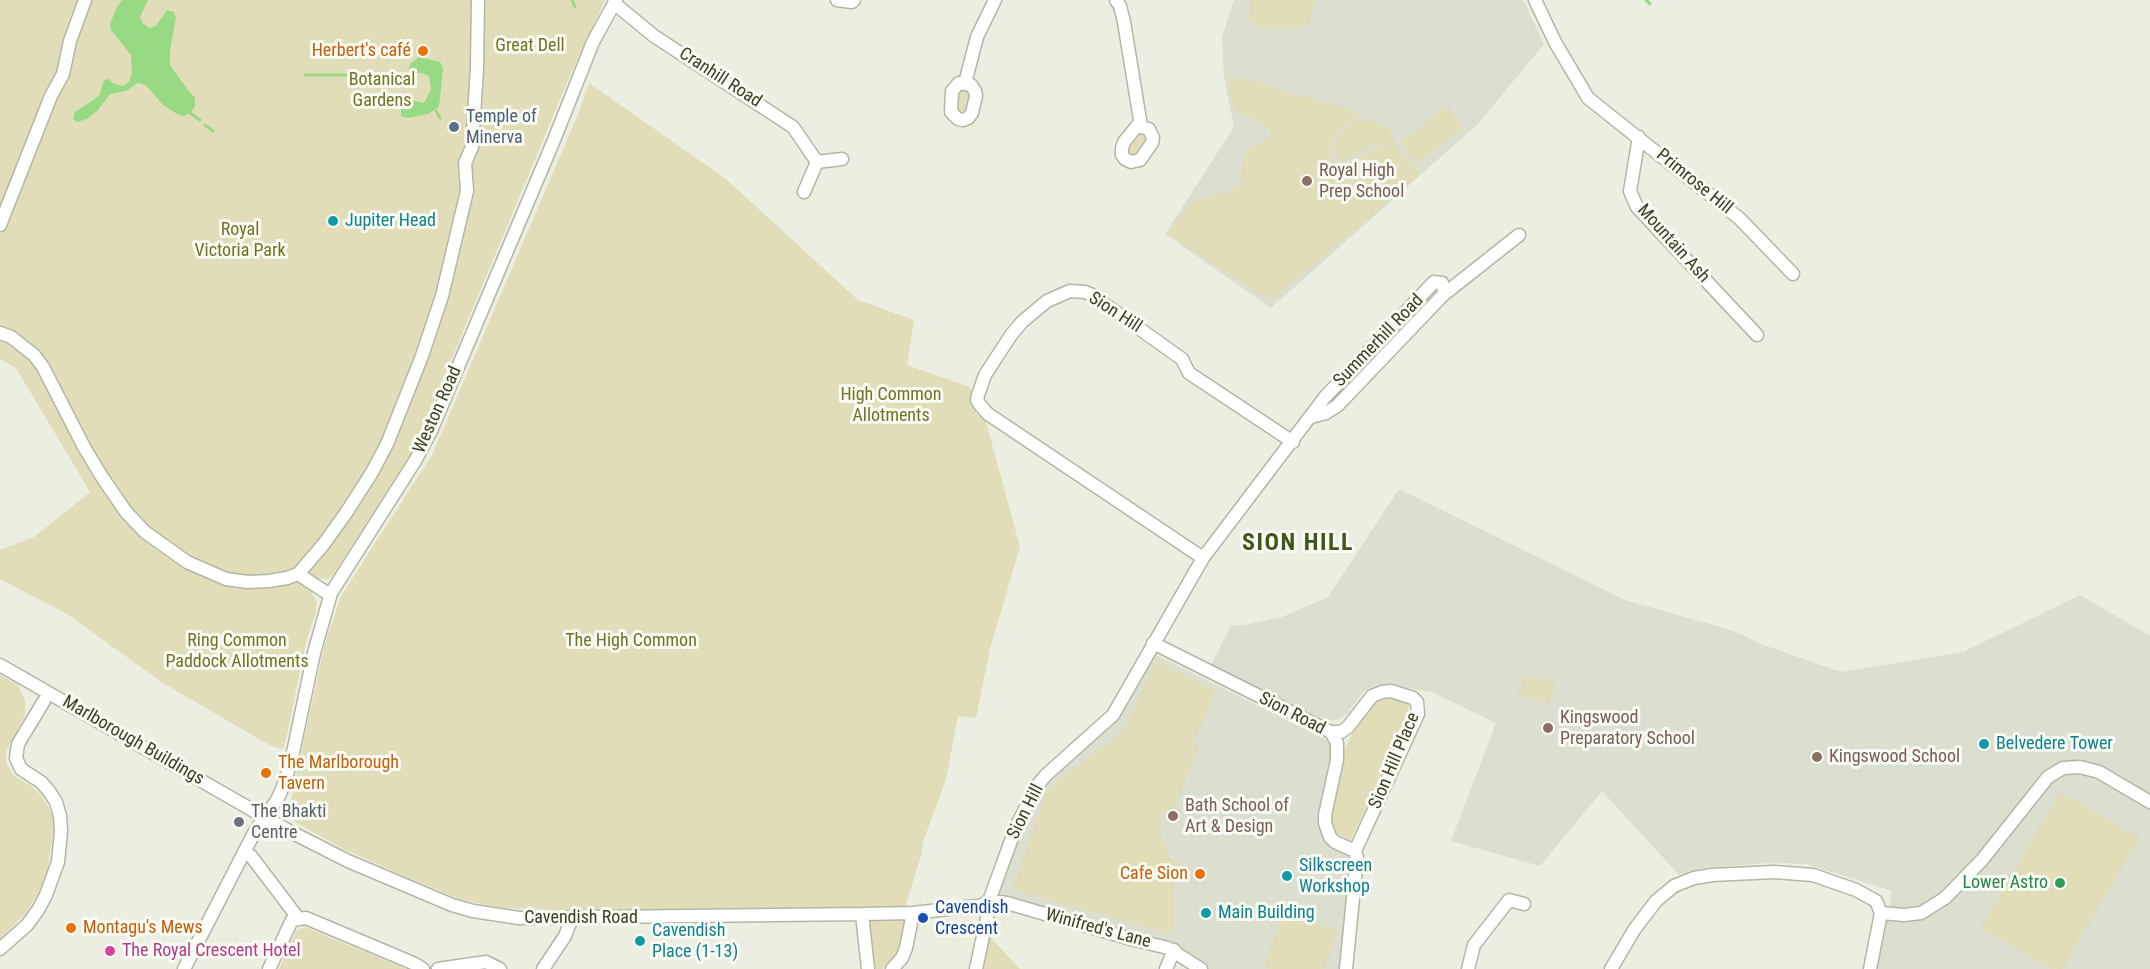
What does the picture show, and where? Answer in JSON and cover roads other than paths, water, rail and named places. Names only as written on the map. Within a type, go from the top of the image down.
[{"type":"street","points":[[0,225],[51,96],[63,74],[70,41],[85,0]]},
{"type":"street","points":[[0,333],[11,337],[34,355],[43,367],[102,477],[126,512],[145,532],[188,562],[226,579],[248,582],[269,581],[298,574],[346,513],[387,444],[422,356],[442,296],[467,191],[465,163],[471,147],[477,68],[478,0]]},
{"type":"street","points":[[837,0],[855,4]]},
{"type":"street","points":[[965,83],[977,37],[995,0]]},
{"type":"street","points":[[1116,0],[1124,22],[1140,126]]},
{"type":"street","name":"Primrose Hill","points":[[1535,0],[1555,42],[1588,98],[1740,219],[1793,274]]},
{"type":"street","name":"Cranhill Road","points":[[615,1],[654,36],[793,127],[817,162]]},
{"type":"street","name":"Weston Road","points":[[184,969],[244,853],[277,800],[287,776],[314,653],[330,595],[415,461],[431,431],[593,42],[615,1]]},
{"type":"street","name":"Mountain Ash","points":[[1639,137],[1630,191],[1637,207],[1757,335]]},
{"type":"street","points":[[804,192],[817,162],[842,159]]},
{"type":"street","name":"Summerhill Road","points":[[1293,442],[1325,397],[1434,282],[1442,283],[1443,295],[1519,235]]},
{"type":"street","name":"Sion Hill","points":[[976,969],[989,908],[987,903],[1016,827],[1036,787],[1046,775],[1113,714],[1203,558],[1293,442],[1189,373],[1182,359],[1092,295],[1070,291],[1047,301],[1022,322],[1011,335],[986,375],[977,400],[980,405],[988,414],[1203,558]]},
{"type":"street","points":[[298,574],[330,595]]},
{"type":"street","name":"Sion Road","points":[[1153,643],[1330,732],[1337,743],[1337,760],[1325,823],[1327,831],[1335,842],[1355,851]]},
{"type":"street","name":"Marlborough Buildings","points":[[0,665],[265,817]]},
{"type":"street","name":"Sion Hill Place","points":[[1330,732],[1341,732],[1348,727],[1372,696],[1382,692],[1391,691],[1413,698],[1417,702],[1418,714],[1355,851]]},
{"type":"street","points":[[0,949],[27,925],[38,910],[58,862],[61,831],[56,802],[41,782],[21,769],[16,758],[18,744],[44,701]]},
{"type":"street","points":[[1881,913],[1904,915],[1921,913],[1945,898],[1982,860],[2048,777],[2064,768],[2080,767],[2099,772],[2150,802]]},
{"type":"street","name":"Cavendish Road","points":[[265,817],[348,861],[452,905],[519,918],[913,913],[987,903]]},
{"type":"street","points":[[1346,969],[1357,858],[1355,851]]},
{"type":"street","points":[[244,853],[251,856],[298,918]]},
{"type":"street","points":[[1611,969],[1634,930],[1656,901],[1674,886],[1694,878],[1712,875],[1774,872],[1813,875],[1856,890],[1876,901],[1881,913],[1870,969]]},
{"type":"street","points":[[1468,969],[1474,945],[1509,900],[1524,904]]},
{"type":"street","name":"Winifred's Lane","points":[[987,903],[1007,903],[1174,950],[1201,969]]},
{"type":"street","points":[[892,969],[902,958],[906,948],[913,913]]},
{"type":"street","points":[[862,914],[868,969]]},
{"type":"street","points":[[269,969],[288,926],[292,920],[298,918],[306,918],[423,969]]},
{"type":"street","points":[[543,969],[565,936],[572,918]]},
{"type":"street","points":[[1166,969],[1174,950]]},
{"type":"street","points":[[438,969],[486,962],[500,969]]},
{"type":"waterway","points":[[572,0],[575,7]]},
{"type":"waterway","points":[[1646,0],[1650,4]]},
{"type":"waterway","points":[[305,75],[372,75],[400,84],[412,74]]},
{"type":"waterway","points":[[436,111],[440,118]]},
{"type":"waterway","points":[[190,113],[200,120]]},
{"type":"waterway","points":[[205,125],[213,131]]},
{"type":"place","name":"Herbert's café","points":[[423,51]]},
{"type":"place","name":"Temple of Minerva","points":[[454,127]]},
{"type":"place","name":"Royal High Prep School","points":[[1307,181]]},
{"type":"place","name":"Jupiter Head","points":[[333,221]]},
{"type":"place","name":"Kingswood Preparatory School","points":[[1548,728]]},
{"type":"place","name":"Belvedere Tower","points":[[1984,744]]},
{"type":"place","name":"Kingswood School","points":[[1817,757]]},
{"type":"place","name":"The Marlborough Tavern","points":[[266,773]]},
{"type":"place","name":"Bath School of Art & Design","points":[[1173,816]]},
{"type":"place","name":"The Bhakti Centre","points":[[239,822]]},
{"type":"place","name":"Cafe Sion","points":[[1200,874]]},
{"type":"place","name":"Silkscreen Workshop","points":[[1287,876]]},
{"type":"place","name":"Lower Astro","points":[[2060,883]]},
{"type":"place","name":"Main Building","points":[[1206,913]]},
{"type":"place","name":"Cavendish Crescent","points":[[923,918]]},
{"type":"place","name":"Montagu's Mews","points":[[71,928]]},
{"type":"place","name":"Cavendish Place (1-13)","points":[[640,941]]},
{"type":"place","name":"The Royal Crescent Hotel","points":[[110,951]]},
{"type":"district","name":"SION HILL","points":[[1298,544]]},
{"type":"park label","name":"Great Dell","points":[[530,46]]},
{"type":"park label","name":"Botanical Gardens","points":[[382,90]]},
{"type":"park label","name":"Royal Victoria Park","points":[[240,240]]},
{"type":"park label","name":"High Common Allotments","points":[[891,405]]},
{"type":"park label","name":"The High Common","points":[[631,641]]},
{"type":"park label","name":"Ring Common Paddock Allotments","points":[[237,651]]}]
